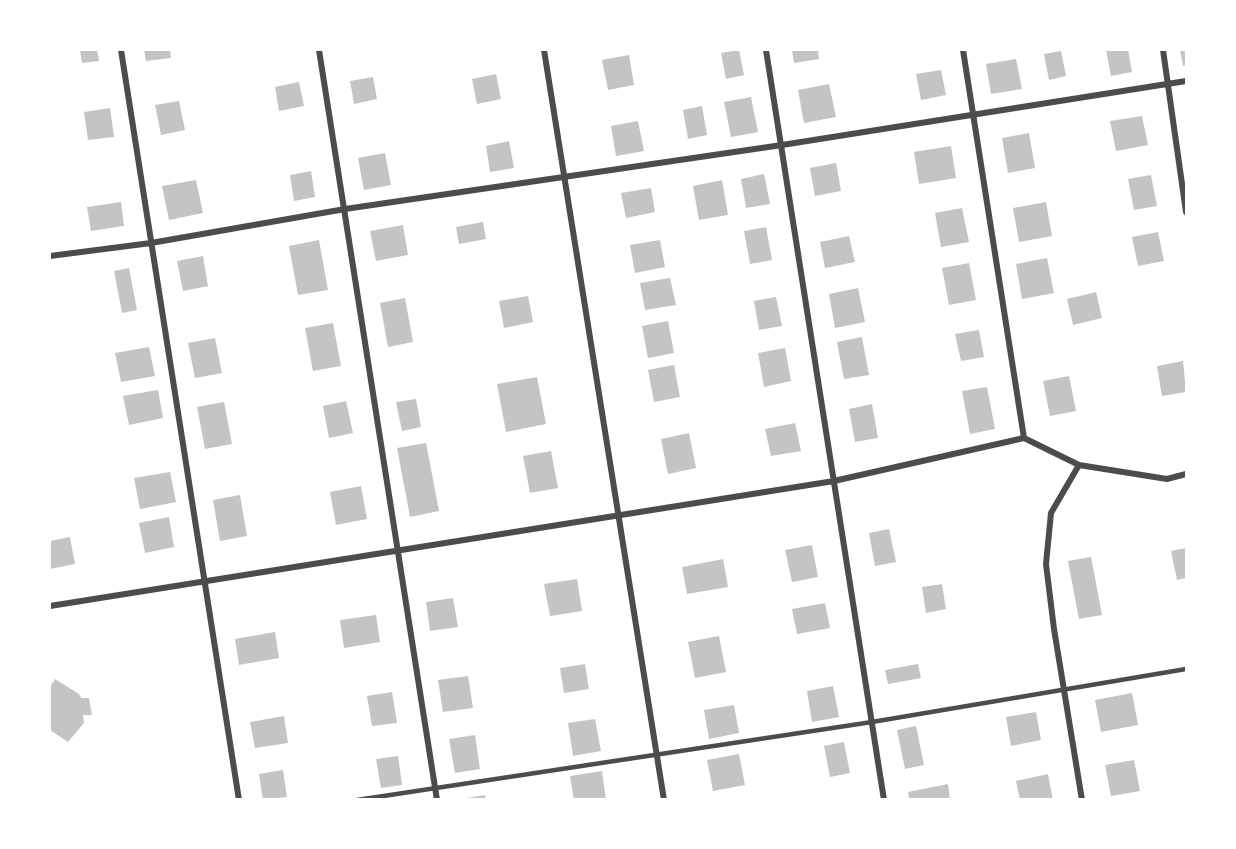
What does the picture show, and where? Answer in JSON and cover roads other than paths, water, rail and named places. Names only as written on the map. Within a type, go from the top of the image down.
[{"type":"street","points":[[122,50],[203,582],[239,800]]},
{"type":"street","points":[[319,50],[437,800]]},
{"type":"street","points":[[544,50],[664,800]]},
{"type":"street","points":[[766,50],[884,800]]},
{"type":"street","points":[[963,50],[1024,438]]},
{"type":"street","points":[[1163,50],[1186,212]]},
{"type":"street","points":[[50,256],[151,243],[345,209],[782,145],[1186,81]]},
{"type":"street","points":[[50,606],[619,518],[834,481],[1024,438],[1078,465],[1167,479],[1186,474]]},
{"type":"street","points":[[1078,465],[1051,513],[1046,564],[1082,800]]},
{"type":"lane","points":[[357,800],[872,722],[1186,669]]}]
